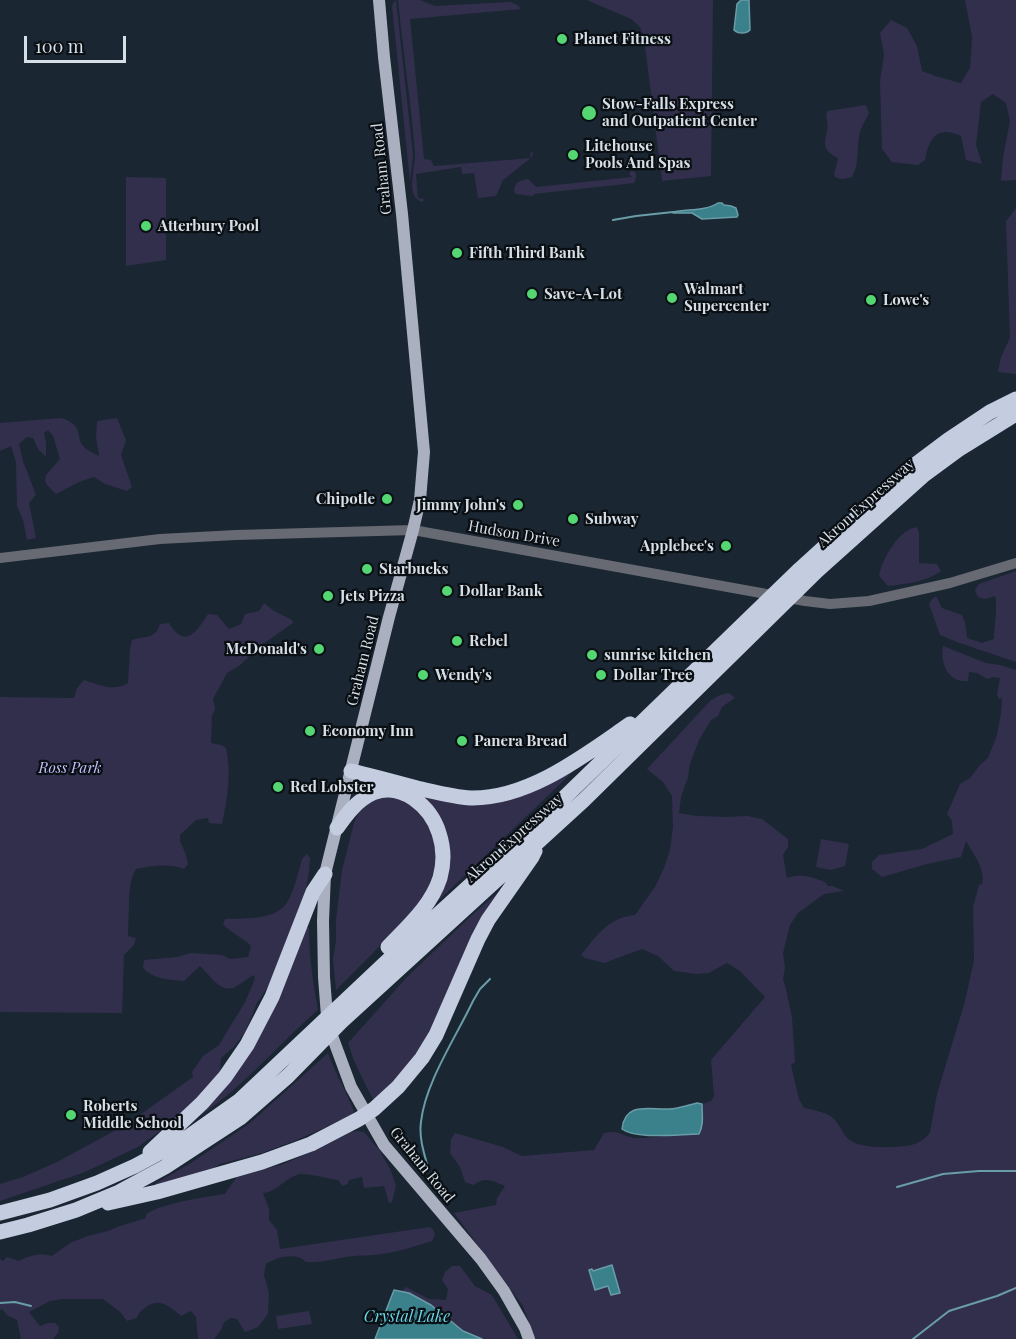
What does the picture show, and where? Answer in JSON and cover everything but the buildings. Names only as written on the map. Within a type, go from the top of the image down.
[{"type":"highway","name":"Akron Expressway","points":[[0,1213],[50,1200],[135,1166],[185,1139],[240,1100],[534,827],[800,569],[912,467],[990,412],[1016,399]]},
{"type":"highway","name":"Akron Expressway","points":[[0,1232],[28,1226],[76,1210],[117,1193],[165,1167],[240,1118],[288,1076],[341,1022],[584,800],[817,571],[924,475],[958,450],[1016,414]]},
{"type":"highway","points":[[351,771],[461,797],[502,794],[540,780],[588,753],[669,696]]},
{"type":"highway","points":[[330,1014],[346,989],[421,914],[439,880],[443,854],[440,834],[430,815],[410,795],[398,791],[381,791],[366,797],[348,813],[337,828]]},
{"type":"highway","points":[[76,1210],[157,1192],[262,1162],[311,1144],[374,1109],[398,1088],[427,1051],[488,920],[532,857],[540,840]]},
{"type":"highway","points":[[97,1183],[152,1151],[202,1103],[225,1077],[247,1045],[272,997],[313,892],[325,874]]},
{"type":"main road","name":"Graham Road","points":[[380,0],[424,452],[420,500],[413,530],[389,616],[325,874],[323,921],[327,1016],[340,1060],[365,1115],[384,1145],[461,1234],[504,1291],[529,1339]]},
{"type":"street","name":"Hudson Drive","points":[[0,558],[160,539],[413,530],[830,604],[869,601],[950,583],[1016,563]]},
{"type":"green space","points":[[396,0],[413,155],[410,182],[392,6]]},
{"type":"green space","points":[[398,0],[420,0],[435,6],[511,2],[521,9],[410,19],[424,159],[431,160],[434,166],[531,158],[503,180],[496,196],[478,198],[474,173],[462,174],[461,167],[416,174],[418,198],[424,199],[423,202],[414,195],[412,181],[415,153]]},
{"type":"green space","points":[[587,0],[713,0],[711,176],[662,181],[644,38],[640,27],[631,19]]},
{"type":"green space","points":[[965,0],[1016,0],[1016,180],[1001,181],[1010,121],[1006,103],[993,94],[981,102],[976,145],[982,164],[966,160],[961,136],[953,133],[940,133],[936,136],[929,145],[925,160],[918,165],[892,162],[882,149],[880,81],[884,55],[880,33],[891,20],[907,28],[917,46],[922,71],[961,83],[970,68],[972,37]]},
{"type":"green space","points":[[866,105],[869,113],[860,132],[854,172],[852,177],[837,178],[834,173],[838,158],[831,154],[825,144],[827,111]]},
{"type":"green space","points":[[631,171],[636,174],[634,183],[534,194],[533,196],[516,194],[514,191],[517,184],[525,179],[536,187],[632,177],[629,174]]},
{"type":"green space","name":"Atterbury Pool","points":[[126,177],[166,178],[166,260],[126,266]]},
{"type":"green space","points":[[1016,208],[1016,374],[998,372],[1001,357],[1010,338],[1006,221]]},
{"type":"green space","points":[[61,418],[73,424],[85,448],[99,456],[96,437],[97,421],[117,418],[126,440],[121,455],[132,487],[127,491],[105,484],[94,477],[56,494],[45,481],[46,475],[60,459],[53,436],[48,430],[44,433],[46,457],[38,449],[33,438],[27,437],[19,444],[36,495],[29,503],[36,538],[27,540],[23,520],[17,506],[16,462],[11,446],[0,451],[0,423]]},
{"type":"green space","points":[[917,527],[919,563],[937,564],[941,571],[922,580],[888,586],[879,576],[884,561],[898,539],[910,529]]},
{"type":"green space","points":[[1016,571],[1016,662],[940,635],[929,604],[936,596],[942,608],[962,615],[967,638],[982,643],[994,639],[995,596],[981,598],[975,590],[979,584]]},
{"type":"green space","name":"Ross Park","points":[[264,603],[292,620],[293,623],[227,673],[213,699],[215,709],[212,716],[211,743],[226,748],[229,767],[222,824],[209,823],[208,818],[196,820],[180,835],[188,864],[184,869],[154,866],[136,869],[132,878],[128,936],[136,938],[134,945],[124,955],[122,1013],[0,1012],[0,697],[74,698],[77,688],[84,680],[106,687],[123,686],[128,683],[132,640],[153,635],[160,624],[169,623],[175,631],[185,637],[195,632],[208,614],[217,615],[229,629],[241,624],[245,614],[259,611]]},
{"type":"green space","points":[[943,646],[986,663],[1016,670],[1016,1339],[535,1339],[523,1306],[454,1213],[496,1205],[497,1198],[505,1186],[489,1180],[473,1185],[465,1182],[460,1167],[450,1153],[451,1139],[455,1133],[503,1147],[522,1156],[594,1150],[604,1133],[609,1132],[644,1138],[702,1128],[702,1104],[711,1101],[714,1096],[711,1060],[765,997],[740,971],[727,963],[709,973],[697,974],[674,971],[658,956],[642,949],[604,963],[581,955],[598,934],[610,924],[635,915],[655,887],[670,850],[673,827],[672,796],[663,782],[647,769],[710,701],[720,695],[729,693],[735,698],[722,707],[718,716],[711,720],[699,740],[690,764],[679,813],[697,816],[748,816],[762,819],[788,839],[788,847],[783,855],[787,878],[811,877],[844,891],[824,894],[798,913],[790,925],[783,953],[785,968],[783,979],[792,1017],[795,1062],[791,1065],[799,1099],[804,1108],[831,1117],[848,1139],[856,1144],[872,1147],[911,1145],[922,1140],[930,1132],[937,1094],[965,1001],[974,960],[973,907],[979,885],[982,884],[982,873],[966,841],[961,857],[882,877],[872,869],[872,862],[879,855],[922,849],[953,834],[952,821],[947,814],[960,784],[970,778],[988,758],[997,735],[1002,698],[999,699],[997,694],[1000,678],[988,679],[977,673],[969,672],[968,681],[953,678],[944,666]]},
{"type":"green space","points":[[580,765],[436,903],[433,902],[447,863],[419,798],[355,798],[360,779],[454,801]]},
{"type":"green space","points":[[402,794],[431,822],[439,853],[430,892],[336,990],[333,959],[336,920],[342,870],[354,823],[359,811],[372,797]]},
{"type":"green space","points":[[821,839],[849,844],[845,866],[831,870],[816,867]]},
{"type":"green space","points":[[307,854],[310,858],[304,900],[269,985],[257,1003],[245,1032],[234,1047],[221,1058],[220,1073],[192,1108],[138,1147],[85,1172],[0,1201],[0,1184],[57,1162],[127,1124],[193,1077],[192,1072],[203,1056],[219,1045],[245,1002],[255,979],[254,975],[228,989],[219,985],[200,966],[184,981],[173,980],[156,977],[147,972],[143,968],[144,960],[177,957],[191,953],[222,955],[230,959],[248,957],[251,946],[223,924],[225,919],[258,918],[280,909],[289,900],[302,859]]},
{"type":"green space","points":[[501,890],[434,1032],[409,1069],[373,1100],[348,1043],[407,977]]},
{"type":"green space","points":[[305,927],[309,928],[318,1010],[241,1084],[190,1122],[221,1089]]},
{"type":"green space","points":[[328,1053],[354,1112],[351,1115],[262,1153],[220,1164],[208,1171],[155,1186],[156,1183],[191,1163],[250,1123]]},
{"type":"green space","points":[[351,1132],[364,1132],[380,1151],[391,1171],[396,1186],[392,1202],[389,1203],[384,1186],[364,1188],[362,1177],[349,1180],[348,1184],[342,1186],[338,1180],[308,1174],[290,1178],[273,1190],[263,1193],[269,1209],[269,1220],[277,1230],[280,1249],[430,1227],[435,1235],[432,1241],[378,1255],[312,1262],[292,1256],[270,1261],[266,1264],[264,1275],[269,1293],[268,1314],[258,1327],[245,1332],[237,1319],[231,1318],[224,1322],[214,1339],[198,1339],[196,1317],[191,1311],[181,1316],[160,1303],[151,1304],[141,1311],[137,1318],[127,1321],[120,1312],[103,1299],[50,1301],[29,1312],[40,1326],[55,1323],[59,1327],[53,1339],[21,1339],[17,1320],[7,1315],[2,1309],[0,1310],[0,1259],[3,1261],[7,1257],[19,1261],[35,1255],[52,1256],[70,1243],[146,1218],[146,1214],[153,1210],[184,1201],[225,1194],[237,1177],[283,1164]]},
{"type":"green space","points":[[452,1266],[460,1266],[475,1286],[492,1295],[518,1339],[482,1339],[463,1331],[401,1292],[406,1287],[429,1299],[446,1300],[448,1289],[442,1280],[445,1272]]},
{"type":"green space","points":[[309,1311],[312,1324],[278,1329],[276,1316]]},
{"type":"water","points":[[741,0],[749,0],[750,30],[742,33],[734,30],[737,4]]},
{"type":"water","points":[[718,203],[736,208],[737,217],[702,219],[692,213],[673,213],[713,206]]},
{"type":"water","points":[[697,1103],[702,1104],[702,1123],[699,1134],[648,1135],[622,1129],[624,1120],[633,1111],[647,1108],[673,1109]]},
{"type":"water","points":[[612,1265],[620,1293],[611,1295],[608,1286],[595,1290],[589,1270],[593,1271]]},
{"type":"water","name":"Crystal Lake","points":[[394,1290],[409,1293],[431,1305],[463,1331],[482,1339],[375,1339]]},
{"type":"waterway","points":[[613,220],[673,212]]},
{"type":"waterway","points":[[427,1164],[421,1127],[428,1092],[473,1001],[490,979]]},
{"type":"waterway","points":[[897,1187],[943,1174],[1016,1171]]},
{"type":"waterway","points":[[913,1339],[949,1311],[1016,1288]]},
{"type":"waterway","points":[[0,1303],[15,1302],[31,1306]]},
{"type":"place","name":"Planet Fitness","points":[[562,39]]},
{"type":"place","name":"Stow-Falls Express and Outpatient Center","points":[[589,113]]},
{"type":"place","name":"Litehouse Pools And Spas","points":[[573,155]]},
{"type":"place","name":"Atterbury Pool","points":[[146,226]]},
{"type":"place","name":"Fifth Third Bank","points":[[457,253]]},
{"type":"place","name":"Save-A-Lot","points":[[532,294]]},
{"type":"place","name":"Walmart Supercenter","points":[[672,298]]},
{"type":"place","name":"Lowe's","points":[[871,300]]},
{"type":"place","name":"Chipotle","points":[[387,499]]},
{"type":"place","name":"Jimmy John's","points":[[518,505]]},
{"type":"place","name":"Subway","points":[[573,519]]},
{"type":"place","name":"Applebee's","points":[[726,546]]},
{"type":"place","name":"Starbucks","points":[[367,569]]},
{"type":"place","name":"Dollar Bank","points":[[447,591]]},
{"type":"place","name":"Jets Pizza","points":[[328,596]]},
{"type":"place","name":"Rebel","points":[[457,641]]},
{"type":"place","name":"McDonald's","points":[[319,649]]},
{"type":"place","name":"sunrise kitchen","points":[[592,655]]},
{"type":"place","name":"Wendy's","points":[[423,675]]},
{"type":"place","name":"Dollar Tree","points":[[601,675]]},
{"type":"place","name":"Economy Inn","points":[[310,731]]},
{"type":"place","name":"Panera Bread","points":[[462,741]]},
{"type":"place","name":"Red Lobster","points":[[278,787]]},
{"type":"place","name":"Roberts Middle School","points":[[71,1115]]}]
